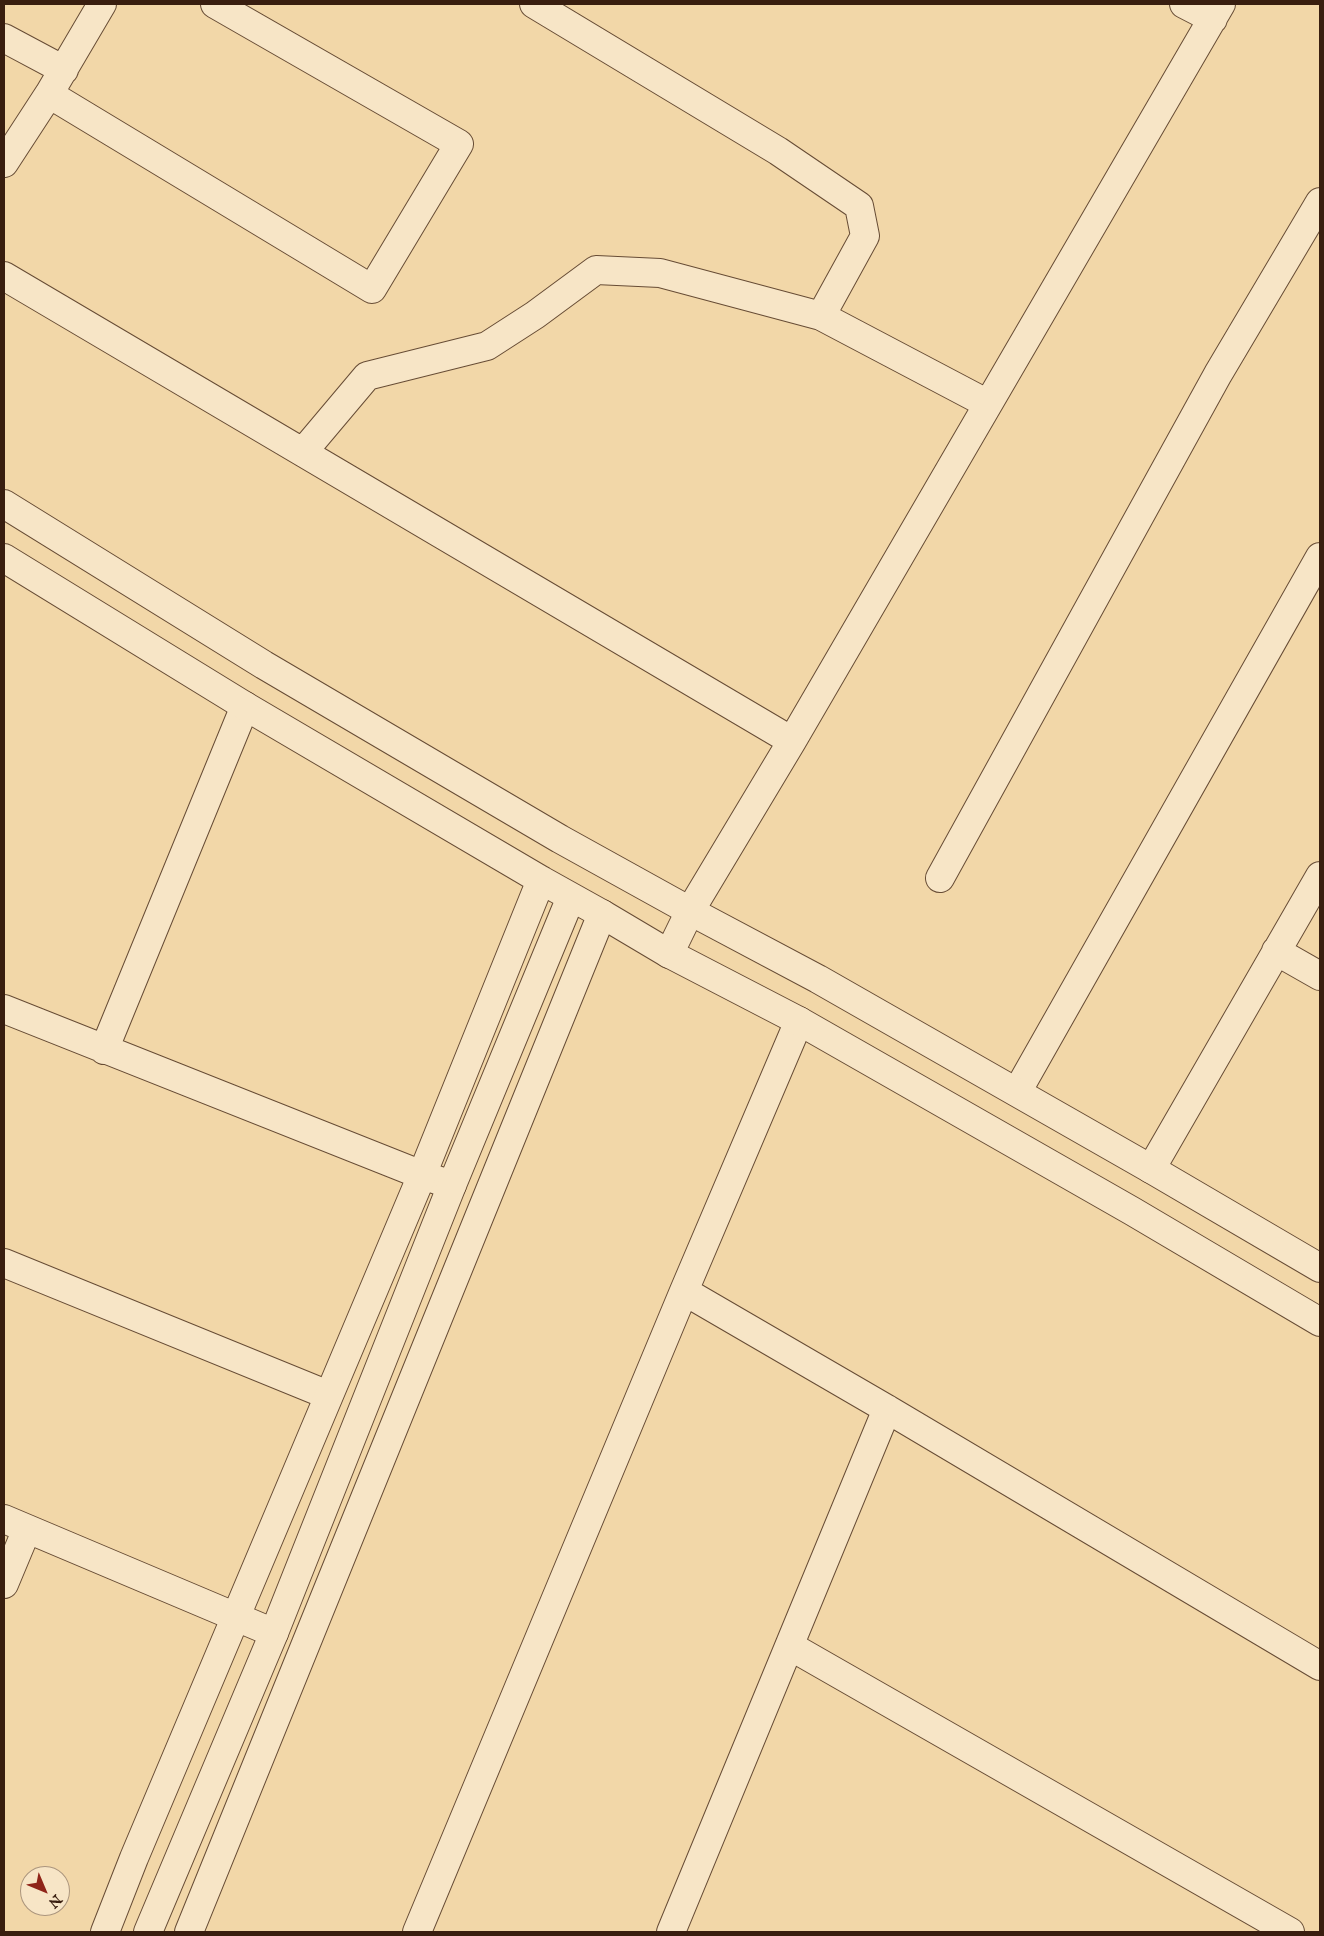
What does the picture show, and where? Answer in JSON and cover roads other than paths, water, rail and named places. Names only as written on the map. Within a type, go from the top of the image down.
[{"type":"street","points":[[4,163],[64,70],[102,4]]},
{"type":"street","points":[[49,94],[372,289],[459,144],[215,4]]},
{"type":"street","points":[[534,4],[778,151],[859,206],[865,236],[820,316]]},
{"type":"street","points":[[669,954],[690,911],[792,741],[1217,11],[1184,4]]},
{"type":"street","points":[[4,38],[64,70]]},
{"type":"street","points":[[940,878],[1218,374],[1320,202]]},
{"type":"street","points":[[303,452],[367,376],[487,346],[535,315],[596,270],[660,273],[820,316],[988,404]]},
{"type":"street","points":[[4,276],[792,741]]},
{"type":"street","points":[[4,504],[264,665],[560,839],[818,979],[1320,1268]]},
{"type":"street","points":[[1017,1092],[1320,557]]},
{"type":"street","points":[[4,558],[245,706],[571,898],[669,954],[799,1021],[1123,1206],[1320,1322]]},
{"type":"street","points":[[104,1050],[245,706]]},
{"type":"street","points":[[1151,1169],[1320,876]]},
{"type":"street","points":[[105,1932],[134,1858],[422,1175],[541,880]]},
{"type":"street","points":[[148,1932],[274,1633],[452,1185],[571,898]]},
{"type":"street","points":[[189,1932],[602,914]]},
{"type":"street","points":[[1276,950],[1320,976]]},
{"type":"street","points":[[4,1009],[422,1175],[452,1185]]},
{"type":"street","points":[[417,1932],[684,1291],[799,1021]]},
{"type":"street","points":[[4,1262],[328,1395]]},
{"type":"street","points":[[684,1291],[1320,1666]]},
{"type":"street","points":[[671,1932],[887,1409]]},
{"type":"street","points":[[4,1584],[15,1524],[274,1633]]},
{"type":"street","points":[[790,1646],[1280,1930]]}]
